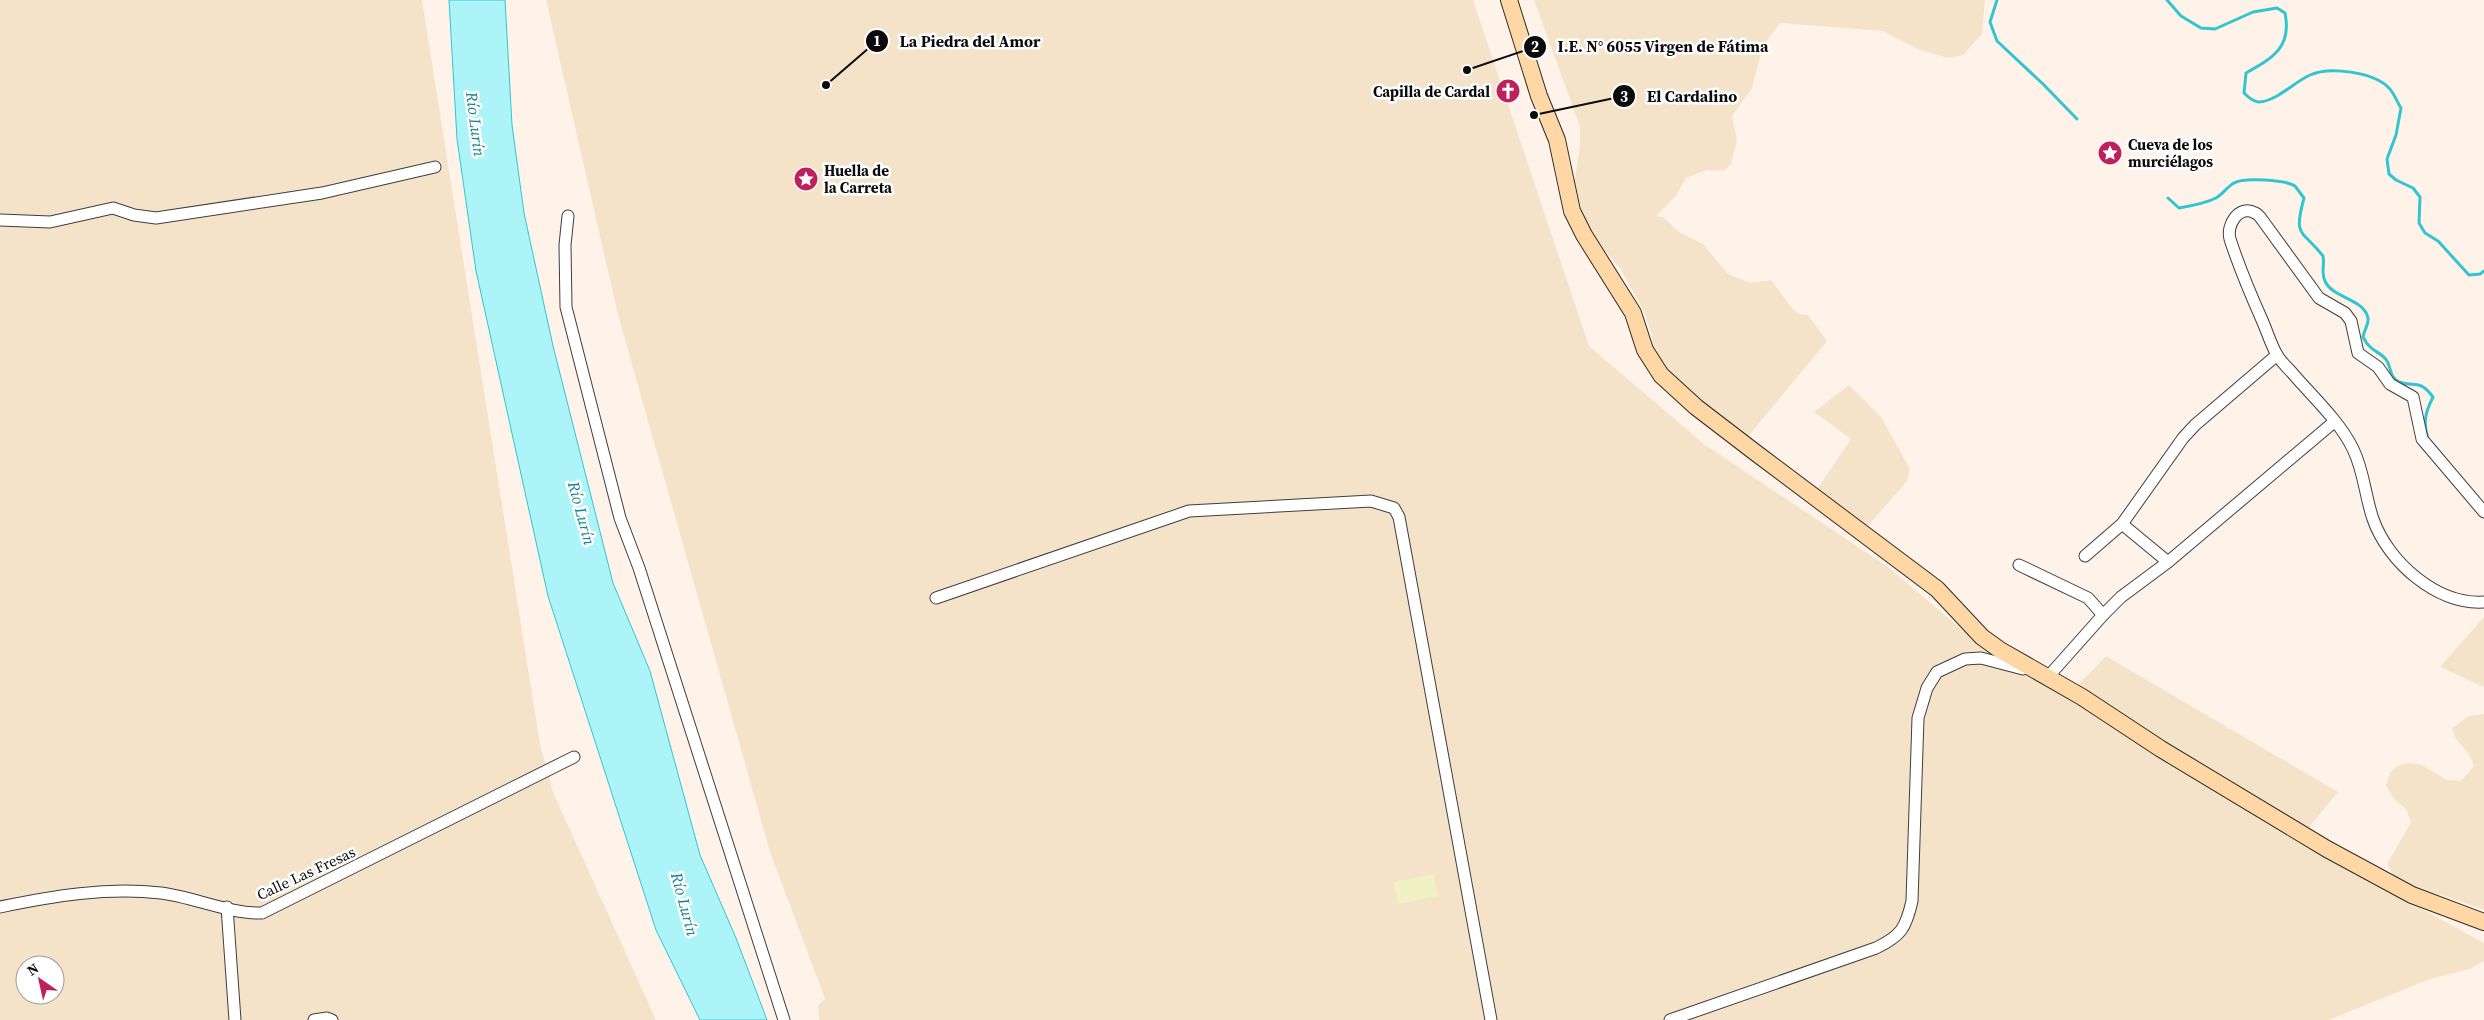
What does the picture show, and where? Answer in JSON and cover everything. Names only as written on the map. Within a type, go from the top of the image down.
[{"type":"street","points":[[1510,0],[1539,96],[1556,140],[1572,211],[1584,234],[1633,313],[1644,350],[1661,375],[1696,407],[1937,589],[1982,637],[2041,675],[2082,697],[2161,749],[2327,849],[2412,895],[2484,922]]},
{"type":"street","points":[[0,220],[50,222],[113,208],[134,215],[156,218],[322,193],[435,167]]},
{"type":"street","points":[[2484,512],[2422,438],[2412,397],[2390,384],[2378,367],[2358,353],[2351,321],[2345,313],[2319,298],[2263,221],[2254,212],[2244,211],[2231,222],[2229,234],[2239,266],[2277,355],[2334,422],[2353,449],[2361,469],[2373,519],[2383,541],[2396,558],[2415,576],[2440,593],[2468,603],[2484,602]]},
{"type":"street","points":[[568,216],[565,245],[566,307],[602,456],[620,518],[639,568],[784,1020]]},
{"type":"street","points":[[2085,556],[2122,524],[2183,438],[2277,355]]},
{"type":"street","points":[[2041,675],[2104,615],[2121,596],[2168,562],[2334,422]]},
{"type":"street","points":[[936,598],[1189,511],[1371,501],[1394,508],[1399,517],[1491,1020]]},
{"type":"street","points":[[2122,524],[2168,562]]},
{"type":"street","points":[[2019,565],[2088,598],[2104,615]]},
{"type":"street","points":[[1670,1020],[1876,948],[1894,939],[1907,923],[1912,900],[1918,718],[1927,688],[1937,672],[1965,659],[1981,658],[2041,675]]},
{"type":"street","name":"Calle Las Fresas","points":[[0,907],[92,891],[159,893],[191,897],[250,913],[262,913],[574,757]]},
{"type":"street","points":[[227,907],[235,1020]]},
{"type":"street","points":[[314,1020],[327,1018],[332,1020]]},
{"type":"shaded area","points":[[0,0],[422,0],[540,744],[553,792],[656,1020],[0,1020]]},
{"type":"shaded area","points":[[546,0],[1473,0],[1589,346],[1704,444],[1888,567],[1991,654],[2065,691],[2169,762],[2276,829],[2484,943],[2484,961],[2470,969],[2430,979],[2329,1020],[819,1020],[818,1005],[825,999],[770,852],[618,315]]},
{"type":"shaded area","points":[[1534,0],[1985,0],[1982,34],[1963,55],[1948,58],[1920,50],[1883,31],[1780,23],[1763,46],[1752,88],[1732,116],[1737,140],[1731,164],[1724,171],[1707,170],[1686,178],[1676,196],[1656,216],[1663,217],[1679,232],[1703,244],[1728,274],[1751,283],[1771,280],[1798,314],[1808,315],[1827,341],[1746,439],[1667,372],[1653,354],[1652,336],[1644,311],[1620,268],[1593,237],[1582,216],[1574,186],[1580,145],[1580,127]]},
{"type":"shaded area","points":[[1849,385],[1881,417],[1910,469],[1907,481],[1866,528],[1817,489],[1851,439],[1814,412]]},
{"type":"shaded area","points":[[2484,617],[2484,687],[2440,667]]},
{"type":"shaded area","points":[[2106,656],[2338,792],[2306,831],[2075,688]]},
{"type":"shaded area","points":[[2484,714],[2484,910],[2395,879],[2387,864],[2411,822],[2406,809],[2395,800],[2386,786],[2390,773],[2397,766],[2407,763],[2420,764],[2447,780],[2461,781],[2474,766],[2469,754],[2456,739],[2452,728],[2469,716]]},
{"type":"green space","points":[[1434,874],[1438,896],[1398,904],[1394,882]]},
{"type":"water","name":"Río Lurín","points":[[449,0],[505,0],[512,125],[524,213],[553,346],[613,583],[650,671],[700,855],[736,938],[767,1020],[700,1020],[656,930],[548,596],[476,271],[457,139]]},
{"type":"waterway","points":[[1997,0],[1990,22],[1997,41],[2077,119]]},
{"type":"waterway","points":[[2167,0],[2181,16],[2201,28],[2215,29],[2253,12],[2277,8],[2285,13],[2286,35],[2283,43],[2272,56],[2246,73],[2244,93],[2255,101],[2266,101],[2279,95],[2304,78],[2318,72],[2351,72],[2382,82],[2392,92],[2401,108],[2396,135],[2387,159],[2389,174],[2396,180],[2413,188],[2420,197],[2419,223],[2425,233],[2438,241],[2469,275],[2480,274],[2484,271]]},
{"type":"waterway","points":[[2168,198],[2179,208],[2212,200],[2232,184],[2239,181],[2264,180],[2283,182],[2295,186],[2304,198],[2299,220],[2300,227],[2305,236],[2323,256],[2323,276],[2326,283],[2335,292],[2355,303],[2365,312],[2368,320],[2363,337],[2369,346],[2385,358],[2394,378],[2404,384],[2420,385],[2433,397],[2426,418],[2428,439]]},
{"type":"place","name":"I.E. N° 6055 Virgen de Fátima","points":[[1467,70]]},
{"type":"place","name":"La Piedra del Amor","points":[[826,85]]},
{"type":"place","name":"Capilla de Cardal","points":[[1508,91]]},
{"type":"place","name":"El Cardalino","points":[[1534,115]]},
{"type":"place","name":"Cueva de los murciélagos","points":[[2110,153]]},
{"type":"place","name":"Huella de la Carreta","points":[[806,179]]}]
